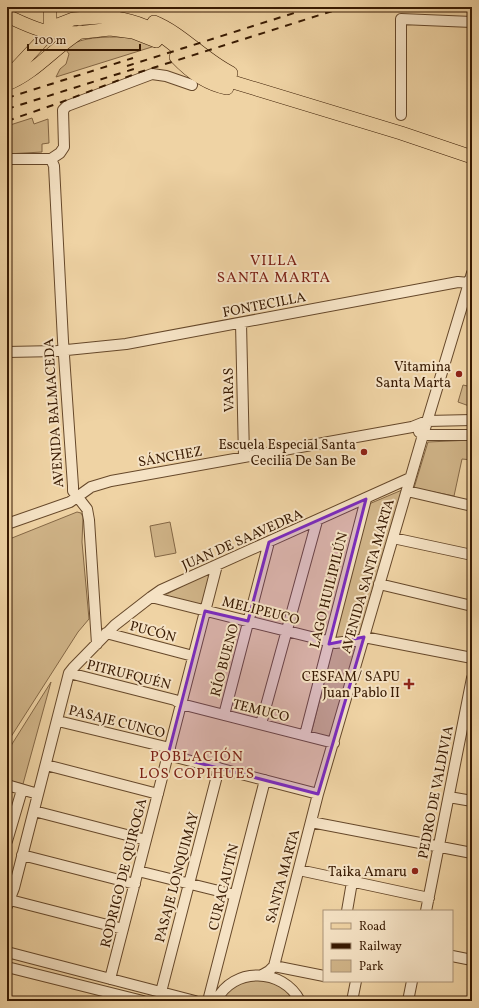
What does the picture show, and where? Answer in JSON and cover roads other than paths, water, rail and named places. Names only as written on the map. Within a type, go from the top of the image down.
[{"type":"main road","points":[[50,7],[50,32]]},
{"type":"main road","points":[[7,16],[29,26],[50,32],[80,32]]},
{"type":"main road","points":[[7,78],[50,32],[68,20],[109,23],[141,18],[156,22],[176,35],[211,62],[267,93]]},
{"type":"main road","points":[[7,84],[30,72],[67,40],[80,32],[109,23],[128,20],[151,29],[170,41],[196,64],[216,76],[267,93],[401,133],[472,157]]},
{"type":"main road","points":[[109,23],[149,38],[165,47],[191,71],[204,80],[215,85],[267,93]]},
{"type":"street","points":[[401,115],[401,19],[472,22]]},
{"type":"street","points":[[7,159],[51,159],[60,153],[64,147],[63,110],[67,106],[152,74],[166,76],[192,85]]},
{"type":"street","name":"AVENIDA BALMACEDA","points":[[51,159],[54,166],[73,490],[86,509],[89,520],[97,644]]},
{"type":"street","points":[[423,435],[471,278]]},
{"type":"street","name":"FONTECILLA","points":[[7,352],[64,350],[126,344],[458,282],[471,278]]},
{"type":"street","name":"VARAS","points":[[241,323],[244,457]]},
{"type":"street","name":"SÁNCHEZ","points":[[7,524],[68,503],[88,489],[104,482],[412,427],[427,422],[472,420]]},
{"type":"street","points":[[412,427],[423,435],[472,435]]},
{"type":"street","name":"AVENIDA SANTA MARTA","points":[[318,794],[423,435]]},
{"type":"street","name":"JUAN DE SAAVEDRA","points":[[97,644],[115,625],[161,590],[410,478]]},
{"type":"street","points":[[407,491],[472,506]]},
{"type":"street","name":"LAGO HUILIPILÚN","points":[[305,736],[366,499]]},
{"type":"street","points":[[261,724],[317,521]]},
{"type":"street","points":[[393,538],[472,555]]},
{"type":"street","name":"RÍO BUENO","points":[[224,715],[269,542]]},
{"type":"street","name":"RODRIGO DE QUIROGA","points":[[110,979],[217,565]]},
{"type":"street","points":[[380,584],[472,606]]},
{"type":"street","name":"MELIPEUCO","points":[[151,597],[335,643],[360,640],[364,637]]},
{"type":"street","name":"PUCÓN","points":[[106,633],[193,656]]},
{"type":"street","points":[[364,637],[472,658]]},
{"type":"street","points":[[97,644],[73,668],[70,673],[8,903],[123,929]]},
{"type":"street","name":"PITRUFQUÉN","points":[[70,673],[175,700],[181,704]]},
{"type":"street","name":"PEDRO DE VALDIVIA","points":[[426,910],[472,678]]},
{"type":"street","name":"TEMUCO","points":[[181,704],[334,743]]},
{"type":"street","name":"PASAJE CUNCO","points":[[58,721],[169,752],[219,768],[318,794]]},
{"type":"street","points":[[46,765],[158,794]]},
{"type":"street","name":"PASAJE LONQUIMAY","points":[[161,992],[219,768]]},
{"type":"street","name":"CURACAUTÍN","points":[[208,1001],[265,780]]},
{"type":"street","points":[[7,786],[38,794]]},
{"type":"street","points":[[7,841],[22,790]]},
{"type":"street","name":"SANTA MARTA","points":[[277,979],[274,966],[318,794]]},
{"type":"street","points":[[448,797],[472,802]]},
{"type":"street","points":[[34,811],[146,840]]},
{"type":"street","points":[[311,822],[472,853]]},
{"type":"street","points":[[22,855],[135,884]]},
{"type":"street","points":[[298,870],[429,898]]},
{"type":"street","points":[[138,871],[235,895]]},
{"type":"street","points":[[346,910],[352,882]]},
{"type":"street","points":[[7,952],[195,1001]]},
{"type":"street","points":[[453,956],[472,960]]},
{"type":"street","points":[[7,966],[121,998],[143,1001]]},
{"type":"street","points":[[262,975],[274,966],[323,976]]},
{"type":"street","points":[[216,1001],[223,991],[237,980],[245,977],[262,975],[277,979],[289,987],[300,1001]]},
{"type":"street","points":[[352,1001],[353,982]]},
{"type":"street","points":[[408,1001],[412,982]]},
{"type":"street","points":[[121,998],[126,983]]},
{"type":"railway","points":[[127,66],[313,7]]},
{"type":"railway","points":[[7,121],[140,72],[345,7]]},
{"type":"railway","points":[[7,98],[133,58]]},
{"type":"railway","points":[[7,109],[137,68]]},
{"type":"place","name":"Vitamina Santa Marta","points":[[459,374]]},
{"type":"place","name":"Escuela Especial Santa Cecilia De San Be","points":[[364,452]]},
{"type":"place","name":"CESFAM/ SAPU Juan Pablo II","points":[[409,684]]},
{"type":"place","name":"Taika Amaru","points":[[415,871]]},
{"type":"district","name":"VILLA SANTA MARTA","points":[[274,268]]},
{"type":"district","name":"POBLACIÓN LOS COPIHUES","points":[[197,764]]}]
